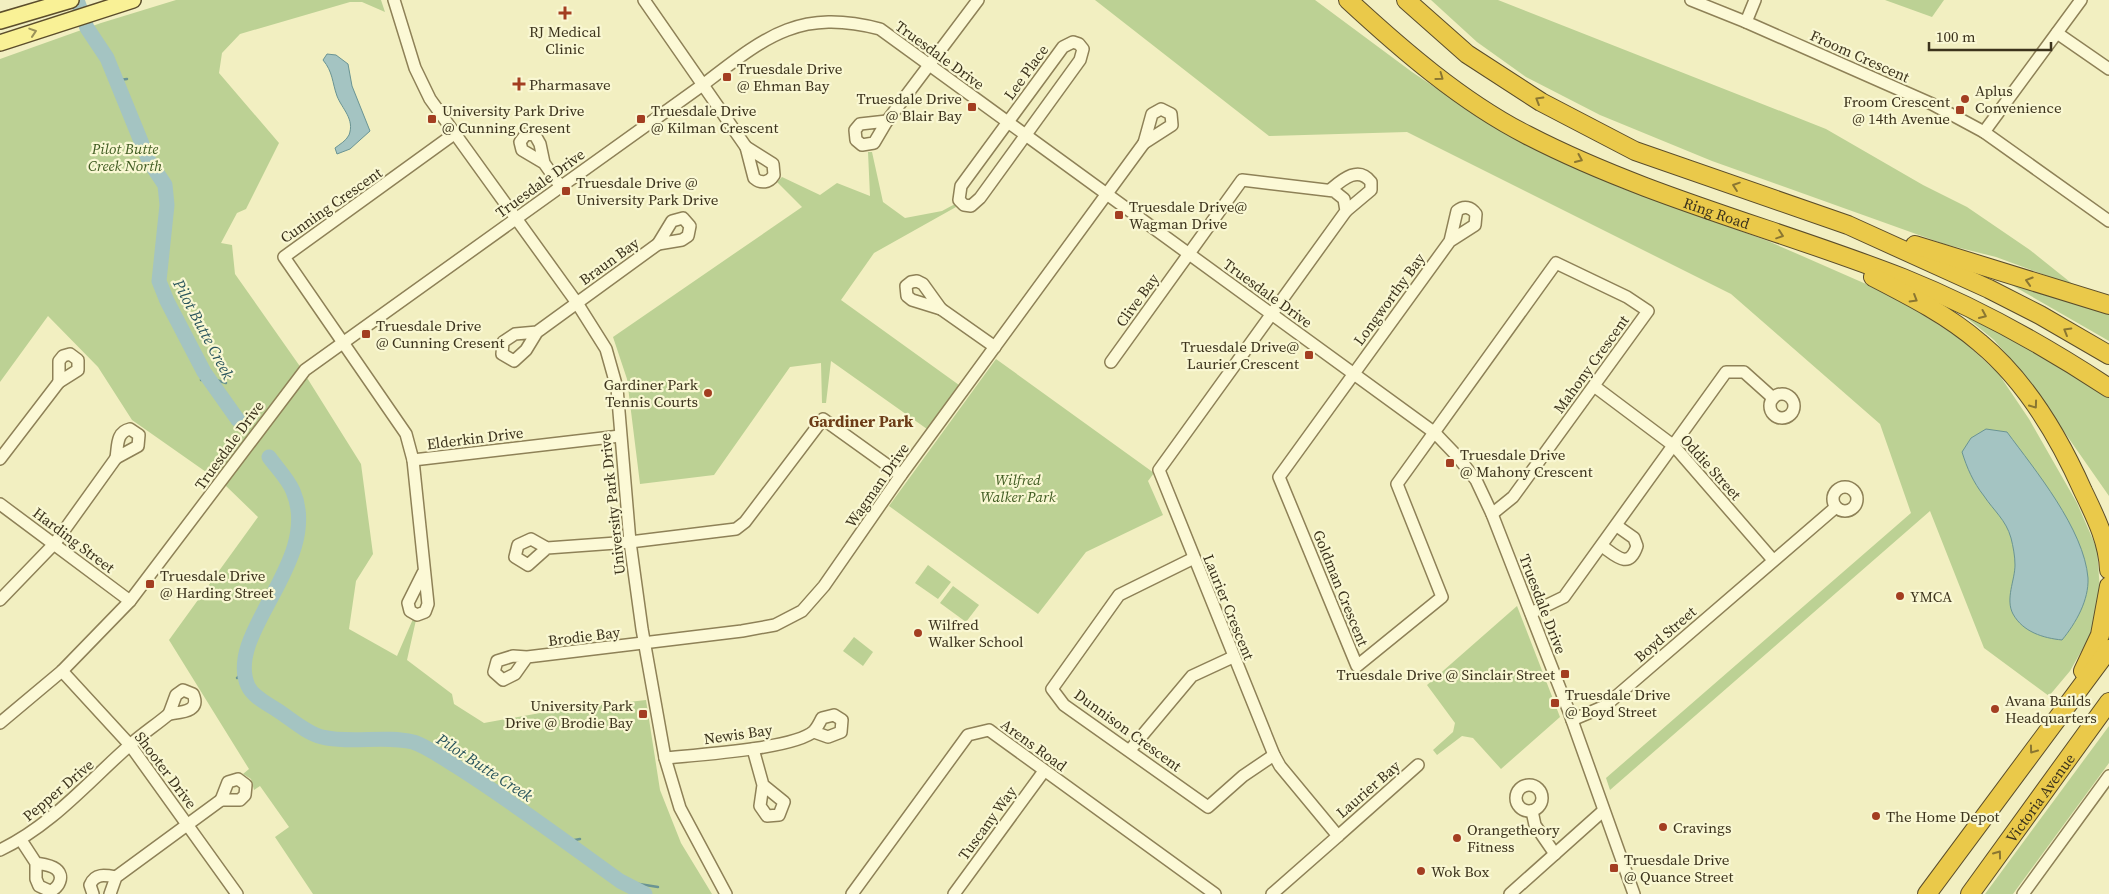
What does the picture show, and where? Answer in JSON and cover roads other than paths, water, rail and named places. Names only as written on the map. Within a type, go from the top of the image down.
[{"type":"highway","points":[[1337,0],[1400,48]]},
{"type":"highway","name":"Ring Road","points":[[1348,0],[1400,48],[1482,109],[1526,135],[1630,182],[1904,278],[1998,322],[2109,388]]},
{"type":"highway","name":"Ring Road","points":[[1406,0],[1466,54],[1541,102],[1635,151],[1848,225],[1989,289],[2040,315],[2109,356]]},
{"type":"highway","points":[[1416,0],[1466,54]]},
{"type":"highway","points":[[1848,225],[2109,305]]},
{"type":"highway","points":[[1808,244],[1894,288],[1957,324],[1980,343],[2001,362],[2036,407],[2072,467],[2109,516]]},
{"type":"highway","points":[[2072,467],[2102,534],[2109,570]]},
{"type":"highway","points":[[2072,697],[2100,635],[2109,586]]},
{"type":"highway","points":[[1928,893],[2109,649]]},
{"type":"highway","name":"Victoria Avenue","points":[[1970,894],[2109,702]]},
{"type":"main road","points":[[0,43],[133,0]]},
{"type":"main road","points":[[0,21],[66,2]]},
{"type":"street","name":"University Park Drive","points":[[394,0],[416,68],[430,99],[515,220],[577,302],[606,349],[617,388],[630,542],[644,644],[665,758],[680,808],[726,894]]},
{"type":"street","points":[[644,0],[746,147]]},
{"type":"street","points":[[887,121],[978,0]]},
{"type":"street","name":"Froom Crescent","points":[[1691,0],[1746,22],[1923,100],[1984,132],[2109,221]]},
{"type":"street","points":[[1746,22],[1755,0]]},
{"type":"street","points":[[1984,132],[2081,0]]},
{"type":"street","name":"Truesdale Drive","points":[[0,723],[62,671],[130,601],[294,382],[305,370],[704,84],[753,46],[788,28],[824,21],[852,22],[880,30],[1435,433],[1458,456],[1476,480],[1492,514],[1572,720],[1634,894]]},
{"type":"street","points":[[2057,33],[2109,70]]},
{"type":"street","name":"Lee Place","points":[[1008,123],[1067,43],[1079,44],[1083,49],[1080,60],[1026,135]]},
{"type":"street","points":[[1008,123],[961,186],[959,200],[964,205],[971,206],[980,198],[1026,135]]},
{"type":"street","name":"Cunning Crescent","points":[[344,341],[284,257],[454,134]]},
{"type":"street","name":"Wagman Drive","points":[[644,644],[775,625],[802,611],[824,586],[901,476],[1144,143]]},
{"type":"street","points":[[544,163],[561,186]]},
{"type":"street","points":[[1271,314],[1346,211],[1371,190],[1371,182],[1368,178],[1358,174],[1348,176],[1330,190]]},
{"type":"street","name":"Clive Bay","points":[[1111,362],[1242,180],[1330,190]]},
{"type":"street","points":[[1330,190],[1334,190],[1344,199],[1346,211]]},
{"type":"street","name":"Longworthy Bay","points":[[1353,374],[1450,241]]},
{"type":"street","name":"Braun Bay","points":[[537,332],[658,244]]},
{"type":"street","name":"Mahony Crescent","points":[[1435,433],[1556,263],[1627,297],[1648,311],[1512,497],[1492,514]]},
{"type":"street","points":[[941,309],[996,347]]},
{"type":"street","name":"Laurier Crescent","points":[[1271,314],[1159,470],[1274,755],[1280,766],[1338,836]]},
{"type":"street","name":"Elderkin Drive","points":[[344,341],[406,434],[413,460],[620,436]]},
{"type":"street","points":[[1531,613],[1564,597],[1617,526],[1726,372],[1744,372],[1773,398]]},
{"type":"street","name":"Goldman Crescent","points":[[1353,374],[1279,477],[1356,666],[1442,598],[1397,484],[1435,433]]},
{"type":"street","points":[[0,459],[59,382]]},
{"type":"street","name":"Oddie Street","points":[[1594,386],[1674,446],[1773,560]]},
{"type":"street","points":[[547,548],[630,542],[736,529],[745,522],[823,420],[901,476]]},
{"type":"street","points":[[0,600],[55,543],[116,458]]},
{"type":"street","points":[[413,460],[423,572]]},
{"type":"street","name":"Harding Street","points":[[0,504],[55,543],[130,601]]},
{"type":"street","name":"Boyd Street","points":[[1572,720],[1605,706],[1836,507]]},
{"type":"street","points":[[1602,546],[1621,560],[1628,560],[1634,555],[1637,546],[1634,538],[1617,526]]},
{"type":"street","name":"Dunnison Crescent","points":[[1194,558],[1119,595],[1052,689],[1064,705],[1208,807],[1243,776],[1274,755]]},
{"type":"street","name":"Brodie Bay","points":[[527,657],[644,644]]},
{"type":"street","points":[[1130,750],[1192,676],[1233,657]]},
{"type":"street","name":"Shooter Drive","points":[[62,671],[130,745],[188,823],[237,894]]},
{"type":"street","name":"Pepper Drive","points":[[0,850],[21,840],[80,794],[130,745],[169,714]]},
{"type":"street","name":"Arens Road","points":[[852,894],[968,735],[989,730],[1214,894]]},
{"type":"street","name":"Newis Bay","points":[[665,758],[753,749],[797,739],[814,732]]},
{"type":"street","points":[[753,749],[763,785]]},
{"type":"street","name":"Laurier Bay","points":[[1338,836],[1418,765]]},
{"type":"street","name":"Tuscany Way","points":[[954,894],[1044,771]]},
{"type":"street","points":[[2023,894],[2109,776]]},
{"type":"street","points":[[110,894],[116,877],[221,800]]},
{"type":"street","points":[[1532,811],[1535,825],[1555,854]]},
{"type":"street","points":[[1510,894],[1603,811]]},
{"type":"street","points":[[1272,894],[1338,836]]},
{"type":"street","points":[[21,840],[36,863]]},
{"type":"street","points":[[94,894],[90,885],[94,878],[101,875],[116,877]]},
{"type":"street","name":"University Park Drive","points":[[716,875],[735,894]]},
{"type":"water","points":[[327,54],[336,55],[348,64],[352,86],[370,131],[350,149],[337,154],[335,148],[348,137],[350,124],[337,96],[329,69],[323,60]]},
{"type":"water","points":[[1986,429],[2007,432],[2044,482],[2068,520],[2085,559],[2088,586],[2084,603],[2081,611],[2062,640],[2041,636],[2028,630],[2013,614],[2010,596],[2015,565],[2011,538],[2003,521],[1980,491],[1968,469],[1962,452],[1971,438]]},
{"type":"waterway","name":"Pilot Butte Creek","points":[[77,0],[87,28],[107,58],[149,161],[165,185],[167,205],[159,281],[167,301],[204,372],[238,420]]},
{"type":"waterway","name":"Pilot Butte Creek","points":[[114,76],[119,80],[127,79]]},
{"type":"waterway","name":"Pilot Butte Creek","points":[[201,380],[204,372]]},
{"type":"waterway","points":[[206,377],[226,383]]},
{"type":"waterway","name":"Pilot Butte Creek","points":[[269,457],[291,487],[299,517],[295,544],[286,569],[249,643],[244,665],[248,686],[253,694],[304,729],[322,737],[345,740],[402,740],[425,747],[500,795],[620,881],[645,894]]},
{"type":"waterway","name":"Pilot Butte Creek","points":[[237,678],[244,672]]},
{"type":"waterway","name":"Pilot Butte Creek","points":[[548,830],[549,835]]},
{"type":"waterway","points":[[564,842],[580,839]]},
{"type":"waterway","points":[[620,881],[658,887]]},
{"type":"place","name":"RJ Medical Clinic","points":[[565,13]]},
{"type":"place","name":"Truesdale Drive @ Ehman Bay","points":[[727,77]]},
{"type":"place","name":"Pharmasave","points":[[519,84]]},
{"type":"place","name":"Aplus Convenience","points":[[1965,99]]},
{"type":"place","name":"Truesdale Drive @ Blair Bay","points":[[972,107]]},
{"type":"place","name":"Froom Crescent @ 14th Avenue","points":[[1960,110]]},
{"type":"place","name":"University Park Drive @ Cunning Cresent","points":[[432,119]]},
{"type":"place","name":"Truesdale Drive @ Kilman Crescent","points":[[641,119]]},
{"type":"place","name":"Truesdale Drive @ University Park Drive","points":[[566,191]]},
{"type":"place","name":"Truesdale Drive@ Wagman Drive","points":[[1119,215]]},
{"type":"place","name":"Truesdale Drive @ Cunning Cresent","points":[[366,334]]},
{"type":"place","name":"Truesdale Drive@ Laurier Crescent","points":[[1309,355]]},
{"type":"place","name":"Gardiner Park Tennis Courts","points":[[708,393]]},
{"type":"place","name":"Truesdale Drive @ Mahony Crescent","points":[[1450,463]]},
{"type":"place","name":"Truesdale Drive @ Harding Street","points":[[150,584]]},
{"type":"place","name":"YMCA","points":[[1900,596]]},
{"type":"place","name":"Wilfred Walker School","points":[[918,633]]},
{"type":"place","name":"Truesdale Drive @ Sinclair Street","points":[[1565,674]]},
{"type":"place","name":"Truesdale Drive @ Boyd Street","points":[[1555,703]]},
{"type":"place","name":"Avana Builds Headquarters","points":[[1995,709]]},
{"type":"place","name":"University Park Drive @ Brodie Bay","points":[[643,714]]},
{"type":"place","name":"The Home Depot","points":[[1876,816]]},
{"type":"place","name":"Cravings","points":[[1663,827]]},
{"type":"place","name":"Orangetheory Fitness","points":[[1457,838]]},
{"type":"place","name":"Truesdale Drive @ Quance Street","points":[[1614,868]]},
{"type":"place","name":"Wok Box","points":[[1421,871]]},
{"type":"district","name":"Gardiner Park","points":[[861,421]]},
{"type":"park label","name":"Pilot Butte Creek North","points":[[125,156]]},
{"type":"park label","name":"Wilfred Walker Park","points":[[1018,488]]}]
